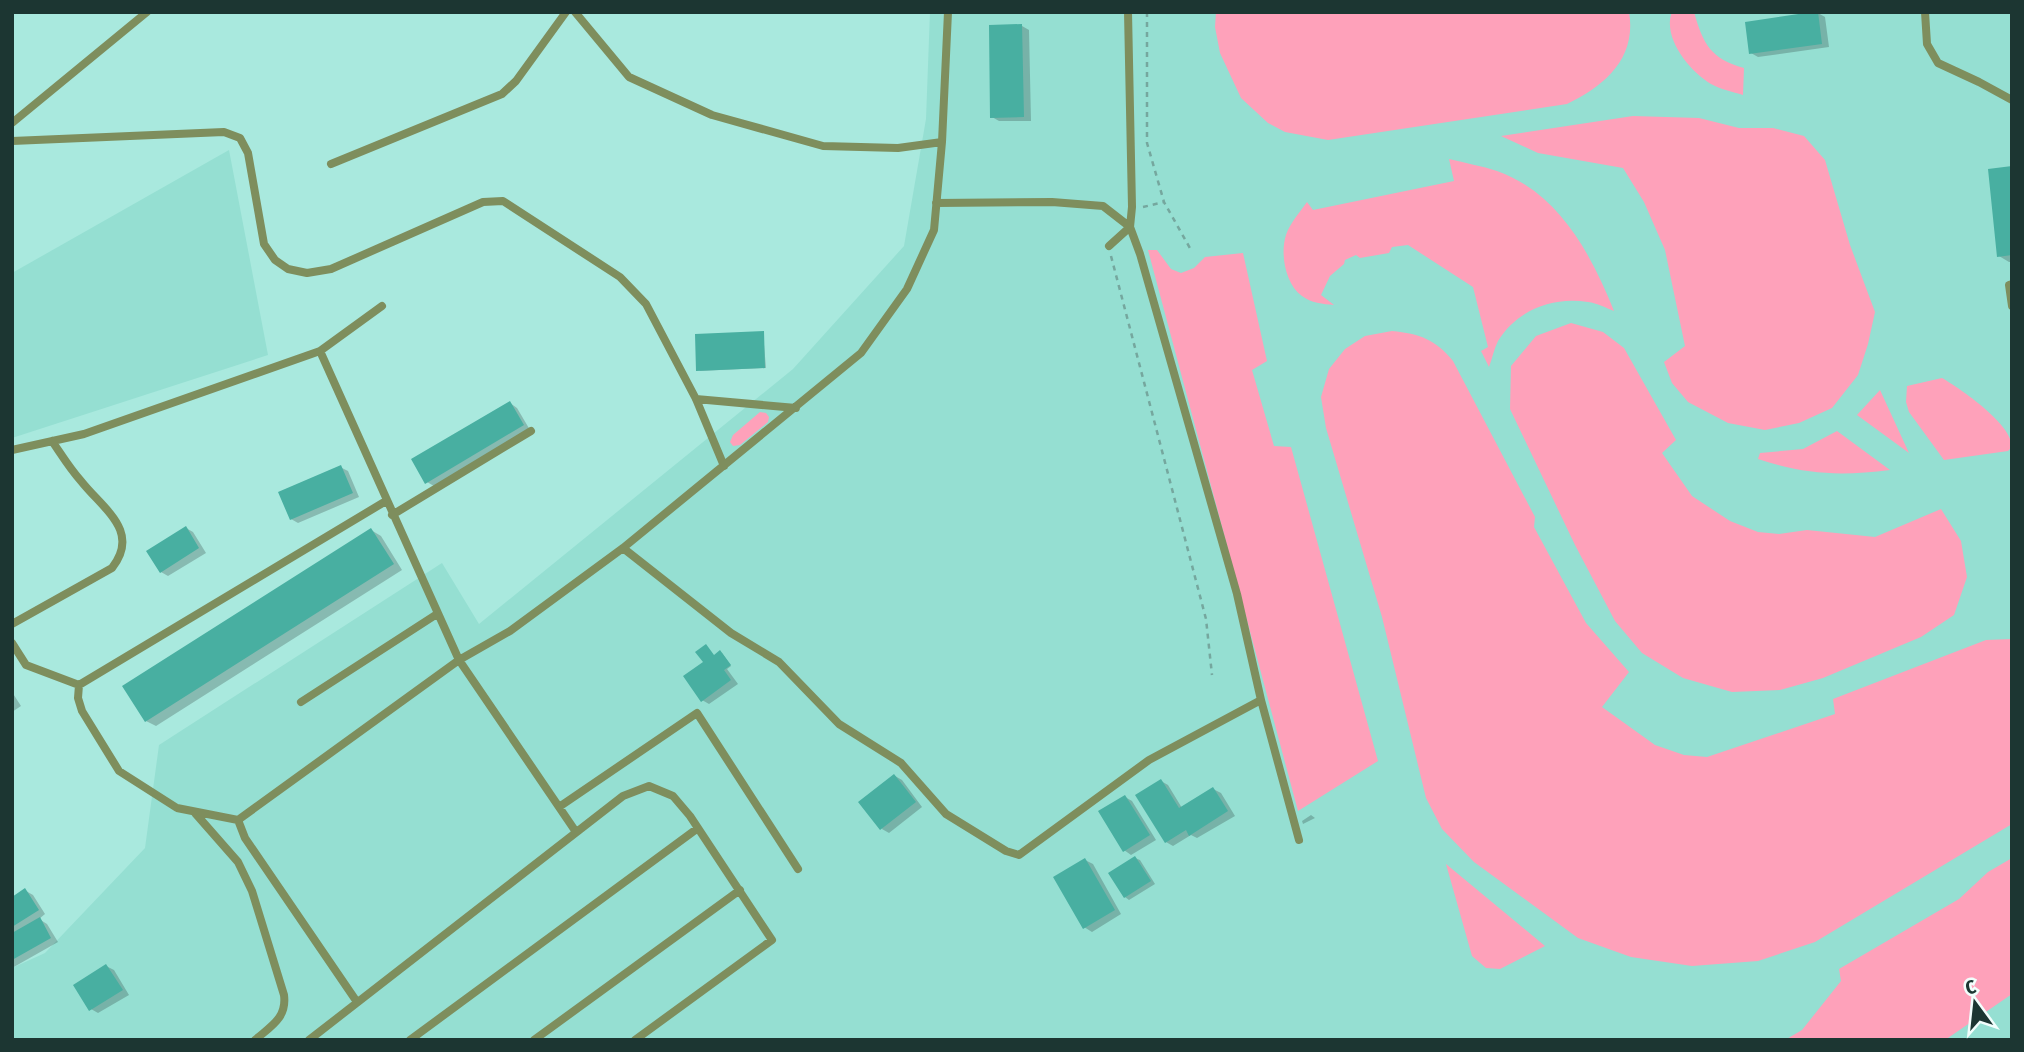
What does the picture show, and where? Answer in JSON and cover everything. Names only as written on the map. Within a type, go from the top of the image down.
[{"type":"lane","points":[[12,123],[147,12]]},
{"type":"lane","points":[[331,164],[502,94],[516,81],[566,12]]},
{"type":"lane","points":[[575,12],[629,77],[712,116],[823,146],[898,148],[942,142]]},
{"type":"lane","points":[[79,685],[78,698],[82,711],[118,771],[177,808],[238,821],[459,660],[510,631],[623,548],[861,353],[907,289],[934,230],[942,142],[948,12]]},
{"type":"lane","points":[[1128,12],[1132,207],[1130,228],[1140,254],[1237,594],[1261,700],[1299,840]]},
{"type":"lane","points":[[1926,12],[1927,44],[1938,63],[2012,100]]},
{"type":"lane","points":[[12,141],[224,132],[240,138],[248,153],[264,244],[275,260],[288,269],[307,273],[331,269],[483,202],[503,201],[620,277],[646,304],[696,400],[724,466]]},
{"type":"lane","points":[[936,203],[1052,202],[1103,206],[1130,228]]},
{"type":"lane","points":[[1109,247],[1130,228]]},
{"type":"lane","points":[[2012,284],[2009,285],[2012,306]]},
{"type":"lane","points":[[12,450],[84,434],[320,351],[382,306]]},
{"type":"lane","points":[[320,351],[459,660],[576,832]]},
{"type":"lane","points":[[696,400],[796,408]]},
{"type":"lane","points":[[392,515],[531,430]]},
{"type":"lane","points":[[12,624],[112,568],[124,548],[121,534],[110,512],[81,481],[51,441]]},
{"type":"lane","points":[[79,685],[386,501]]},
{"type":"lane","points":[[623,548],[731,633],[779,662],[838,724],[901,762],[946,814],[1006,851],[1019,855],[1150,760],[1261,700]]},
{"type":"lane","points":[[301,702],[438,614]]},
{"type":"lane","points":[[12,643],[26,665],[79,685]]},
{"type":"lane","points":[[559,807],[697,713],[798,869]]},
{"type":"lane","points":[[309,1040],[623,796],[649,786],[673,796],[698,828],[772,940],[635,1040]]},
{"type":"lane","points":[[195,813],[237,862],[252,891],[284,995],[285,1008],[280,1019],[255,1040]]},
{"type":"lane","points":[[238,821],[245,838],[357,1002]]},
{"type":"lane","points":[[410,1040],[698,828]]},
{"type":"lane","points":[[534,1040],[740,890]]},
{"type":"path","points":[[1147,12],[1147,143],[1164,202],[1191,250]]},
{"type":"path","points":[[1151,206],[1164,202]]},
{"type":"path","points":[[1109,247],[1206,619],[1212,675]]},
{"type":"shaded area","points":[[930,12],[2012,12],[2012,1040],[12,1040],[12,968],[45,953],[145,848],[159,745],[442,563],[479,624],[793,369],[904,246],[926,119]]},
{"type":"shaded area","points":[[1216,12],[1629,12],[1630,28],[1623,57],[1615,68],[1594,88],[1567,104],[1328,140],[1285,132],[1268,123],[1241,98],[1220,53],[1215,27]]},
{"type":"shaded area","points":[[1672,12],[1694,12],[1710,49],[1724,60],[1744,68],[1743,95],[1711,84],[1686,62],[1671,32]]},
{"type":"shaded area","points":[[1633,116],[1699,118],[1739,128],[1773,128],[1804,136],[1825,160],[1850,245],[1875,312],[1858,375],[1832,408],[1799,423],[1765,430],[1728,423],[1688,402],[1672,383],[1664,362],[1685,346],[1665,250],[1644,202],[1623,168],[1538,153],[1501,136]]},
{"type":"shaded area","points":[[229,150],[268,355],[12,438],[12,273]]},
{"type":"shaded area","points":[[1449,159],[1497,171],[1538,194],[1555,210],[1583,247],[1614,311],[1595,303],[1575,301],[1562,301],[1537,308],[1526,313],[1506,330],[1498,341],[1489,367],[1481,351],[1488,347],[1473,287],[1408,245],[1392,247],[1389,253],[1360,258],[1356,255],[1345,260],[1330,276],[1321,295],[1334,305],[1309,300],[1296,291],[1285,268],[1284,242],[1290,226],[1307,202],[1313,210],[1454,181]]},
{"type":"shaded area","points":[[1148,250],[1157,250],[1171,269],[1181,273],[1194,268],[1205,257],[1243,253],[1267,361],[1252,370],[1274,446],[1291,447],[1378,761],[1298,811]]},
{"type":"shaded area","points":[[1571,323],[1603,332],[1624,348],[1676,440],[1662,453],[1692,496],[1730,521],[1758,532],[1779,534],[1807,530],[1875,537],[1941,509],[1961,541],[1967,577],[1954,615],[1921,637],[1823,678],[1780,690],[1732,692],[1683,678],[1642,653],[1615,621],[1575,545],[1510,409],[1511,366],[1536,336]]},
{"type":"shaded area","points":[[1392,331],[1426,339],[1440,347],[1453,361],[1535,517],[1534,527],[1586,623],[1629,672],[1602,707],[1655,745],[1684,755],[1707,757],[1835,714],[1833,699],[1986,640],[2012,639],[2012,824],[1815,942],[1758,961],[1692,966],[1631,957],[1578,938],[1474,862],[1442,829],[1426,798],[1382,617],[1326,428],[1321,397],[1329,369],[1345,349],[1365,336]]},
{"type":"shaded area","points":[[1942,378],[1995,418],[2010,438],[2012,447],[2008,451],[1944,460],[1909,412],[1906,402],[1907,386]]},
{"type":"shaded area","points":[[1880,390],[1909,453],[1857,415]]},
{"type":"shaded area","points":[[760,412],[766,413],[768,422],[740,445],[733,446],[730,442],[733,435]]},
{"type":"shaded area","points":[[1837,431],[1890,470],[1823,473],[1758,459],[1760,453],[1803,449]]},
{"type":"shaded area","points":[[2012,858],[2012,994],[1945,1040],[1785,1040],[1802,1030],[1841,981],[1839,969],[1959,899],[1988,872]]},
{"type":"shaded area","points":[[1446,864],[1545,946],[1500,969],[1486,968],[1472,956]]},
{"type":"building","points":[[1818,12],[1822,44],[1749,54],[1745,22]]},
{"type":"building","points":[[1022,24],[1024,117],[990,118],[989,25]]},
{"type":"building","points":[[2012,166],[2012,255],[1997,257],[1988,169]]},
{"type":"building","points":[[764,331],[765,368],[696,371],[695,334]]},
{"type":"building","points":[[510,401],[524,425],[425,484],[411,459]]},
{"type":"building","points":[[341,465],[353,493],[290,520],[278,492]]},
{"type":"building","points":[[186,526],[199,548],[160,573],[146,551]]},
{"type":"building","points":[[371,528],[394,564],[145,722],[122,686]]},
{"type":"building","points":[[706,644],[714,655],[720,650],[731,665],[724,670],[731,680],[701,702],[683,676],[703,662],[695,652]]},
{"type":"building","points":[[894,774],[916,802],[880,830],[858,802]]},
{"type":"building","points":[[1161,779],[1179,808],[1213,787],[1228,811],[1189,836],[1186,830],[1165,843],[1135,795]]},
{"type":"building","points":[[1125,795],[1150,835],[1123,852],[1098,811]]},
{"type":"building","points":[[1135,856],[1151,881],[1124,898],[1108,873]]},
{"type":"building","points":[[1085,858],[1115,910],[1083,929],[1053,877]]},
{"type":"building","points":[[25,888],[39,910],[12,927],[12,897]]},
{"type":"building","points":[[40,917],[51,938],[12,960],[12,933]]},
{"type":"building","points":[[106,964],[123,990],[89,1011],[73,985]]}]
